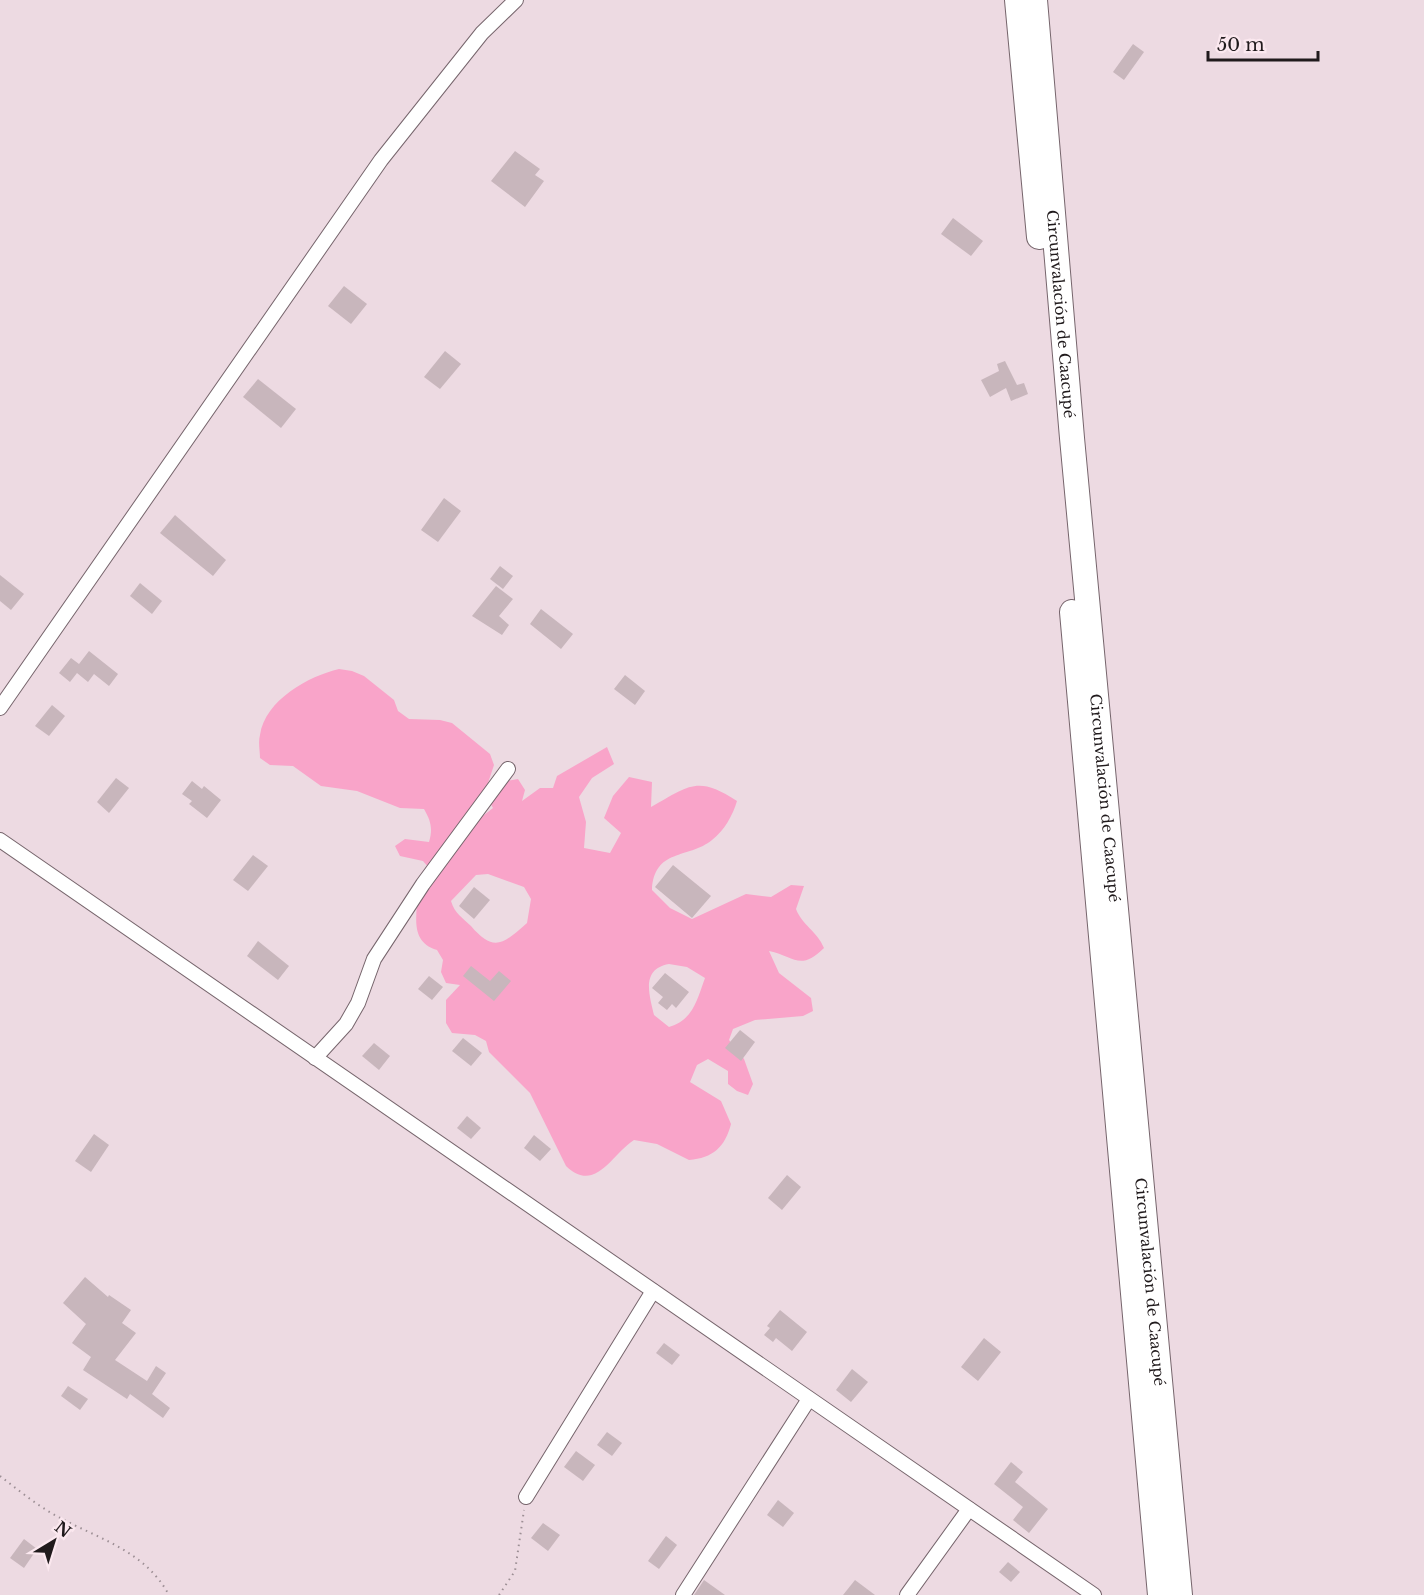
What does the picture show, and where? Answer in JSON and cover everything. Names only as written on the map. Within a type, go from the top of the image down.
[{"type":"highway","name":"Circunvalación de Caacupé","points":[[1017,0],[1160,1595]]},
{"type":"highway","name":"Circunvalación de Caacupé","points":[[1035,0],[1074,450],[1180,1595]]},
{"type":"street","points":[[0,708],[381,160],[482,33],[516,0]]},
{"type":"street","points":[[315,1058],[346,1024],[358,1003],[374,959],[423,884],[508,769]]},
{"type":"street","points":[[0,840],[1094,1595]]},
{"type":"street","points":[[526,1497],[653,1291]]},
{"type":"street","points":[[683,1595],[809,1399]]},
{"type":"street","points":[[908,1595],[969,1509]]},
{"type":"path","points":[[0,1476],[52,1513],[125,1549],[148,1566],[169,1595]]},
{"type":"path","points":[[499,1595],[515,1571],[526,1497]]},
{"type":"shaded area","points":[[339,669],[364,676],[394,700],[398,711],[409,719],[440,720],[452,723],[490,754],[494,765],[475,822],[493,808],[487,797],[506,781],[518,779],[525,790],[522,801],[540,788],[553,788],[557,776],[607,747],[614,764],[592,778],[579,797],[586,822],[584,848],[610,853],[621,833],[604,818],[613,796],[629,777],[652,782],[651,807],[693,786],[712,788],[737,801],[727,822],[712,840],[703,846],[674,856],[659,867],[654,877],[652,890],[670,908],[692,919],[746,894],[771,897],[791,885],[804,886],[796,909],[824,948],[803,961],[769,951],[779,973],[811,998],[813,1011],[803,1016],[755,1020],[733,1029],[729,1040],[744,1059],[753,1084],[748,1095],[728,1084],[728,1071],[708,1059],[697,1065],[690,1082],[721,1101],[731,1124],[725,1139],[717,1150],[705,1157],[689,1160],[657,1144],[634,1140],[594,1174],[586,1176],[576,1174],[566,1166],[530,1093],[489,1052],[486,1041],[475,1035],[452,1033],[446,1023],[446,1000],[460,985],[446,983],[441,972],[443,960],[437,950],[422,941],[418,934],[416,918],[418,891],[435,875],[423,861],[400,856],[395,846],[405,839],[429,842],[431,825],[424,809],[400,808],[357,791],[321,786],[293,766],[270,765],[260,758],[260,735],[270,711],[290,692],[327,672]],"holes":[[[488,874],[524,887],[531,899],[527,923],[499,942],[486,940],[457,912],[451,901],[476,875]],[[669,964],[687,967],[705,978],[689,1014],[677,1024],[669,1027],[654,1015],[649,991],[654,971]]]},
{"type":"building","points":[[1133,44],[1144,52],[1124,80],[1113,72]]},
{"type":"building","points":[[515,151],[540,169],[535,175],[544,181],[525,207],[491,181]]},
{"type":"building","points":[[953,218],[983,241],[971,256],[941,234]]},
{"type":"building","points":[[344,286],[367,304],[351,324],[328,306]]},
{"type":"building","points":[[445,351],[461,364],[440,389],[424,377]]},
{"type":"building","points":[[1005,361],[1017,385],[1024,383],[1028,394],[1011,401],[1006,388],[990,397],[981,380],[999,371],[997,364]]},
{"type":"building","points":[[258,379],[296,409],[281,428],[243,397]]},
{"type":"building","points":[[444,498],[461,511],[438,542],[421,530]]},
{"type":"building","points":[[175,515],[226,560],[213,576],[160,533]]},
{"type":"building","points":[[500,566],[513,576],[503,589],[490,579]]},
{"type":"building","points":[[0,575],[24,594],[11,610],[0,601]]},
{"type":"building","points":[[140,583],[162,601],[152,614],[130,596]]},
{"type":"building","points":[[496,586],[513,599],[499,616],[509,625],[502,635],[472,616]]},
{"type":"building","points":[[541,609],[573,634],[561,649],[530,624]]},
{"type":"building","points":[[89,651],[118,674],[109,686],[94,674],[88,682],[77,673],[70,682],[59,673],[71,658],[79,664]]},
{"type":"building","points":[[625,675],[645,691],[635,705],[614,689]]},
{"type":"building","points":[[52,705],[65,716],[49,736],[35,726]]},
{"type":"building","points":[[116,778],[129,788],[109,813],[97,802]]},
{"type":"building","points":[[192,781],[202,789],[204,786],[221,800],[207,818],[189,804],[192,801],[182,794]]},
{"type":"building","points":[[253,855],[268,866],[248,891],[233,880]]},
{"type":"building","points":[[673,865],[711,896],[692,918],[655,887]]},
{"type":"building","points":[[474,887],[490,900],[474,919],[459,906]]},
{"type":"building","points":[[258,941],[289,966],[278,980],[247,956]]},
{"type":"building","points":[[471,966],[490,981],[499,971],[511,981],[494,1001],[463,976]]},
{"type":"building","points":[[665,973],[689,992],[676,1008],[672,1004],[667,1010],[658,1003],[663,997],[652,988]]},
{"type":"building","points":[[429,976],[443,987],[432,1000],[418,989]]},
{"type":"building","points":[[740,1030],[755,1042],[741,1061],[725,1048]]},
{"type":"building","points":[[463,1038],[482,1053],[471,1066],[452,1051]]},
{"type":"building","points":[[374,1043],[390,1056],[379,1070],[362,1056]]},
{"type":"building","points":[[467,1116],[481,1128],[471,1139],[457,1128]]},
{"type":"building","points":[[94,1134],[109,1145],[91,1172],[75,1161]]},
{"type":"building","points":[[534,1135],[551,1149],[540,1161],[524,1148]]},
{"type":"building","points":[[787,1175],[801,1187],[782,1210],[768,1198]]},
{"type":"building","points":[[85,1277],[108,1297],[109,1295],[131,1310],[122,1323],[136,1333],[115,1360],[147,1381],[156,1366],[166,1373],[152,1394],[170,1408],[163,1418],[130,1394],[127,1399],[83,1370],[91,1357],[72,1343],[86,1324],[63,1303]]},
{"type":"building","points":[[780,1310],[807,1332],[792,1351],[776,1338],[773,1342],[764,1335],[770,1328],[767,1326]]},
{"type":"building","points":[[984,1338],[1001,1352],[978,1381],[961,1367]]},
{"type":"building","points":[[664,1343],[680,1355],[672,1365],[656,1353]]},
{"type":"building","points":[[852,1369],[868,1382],[851,1402],[836,1390]]},
{"type":"building","points":[[68,1386],[88,1399],[80,1410],[61,1396]]},
{"type":"building","points":[[607,1432],[622,1443],[612,1456],[597,1445]]},
{"type":"building","points":[[576,1451],[595,1465],[583,1481],[564,1467]]},
{"type":"building","points":[[1011,1462],[1023,1472],[1015,1482],[1048,1509],[1029,1533],[1013,1520],[1023,1507],[994,1484]]},
{"type":"building","points":[[778,1500],[794,1513],[783,1527],[767,1515]]},
{"type":"building","points":[[543,1523],[560,1535],[548,1551],[531,1538]]},
{"type":"building","points":[[666,1536],[677,1545],[659,1569],[648,1561]]},
{"type":"building","points":[[24,1539],[37,1549],[24,1568],[10,1558]]},
{"type":"building","points":[[1008,1562],[1020,1572],[1011,1582],[999,1572]]},
{"type":"building","points":[[704,1580],[725,1595],[694,1595]]},
{"type":"building","points":[[855,1580],[875,1595],[843,1595]]}]
